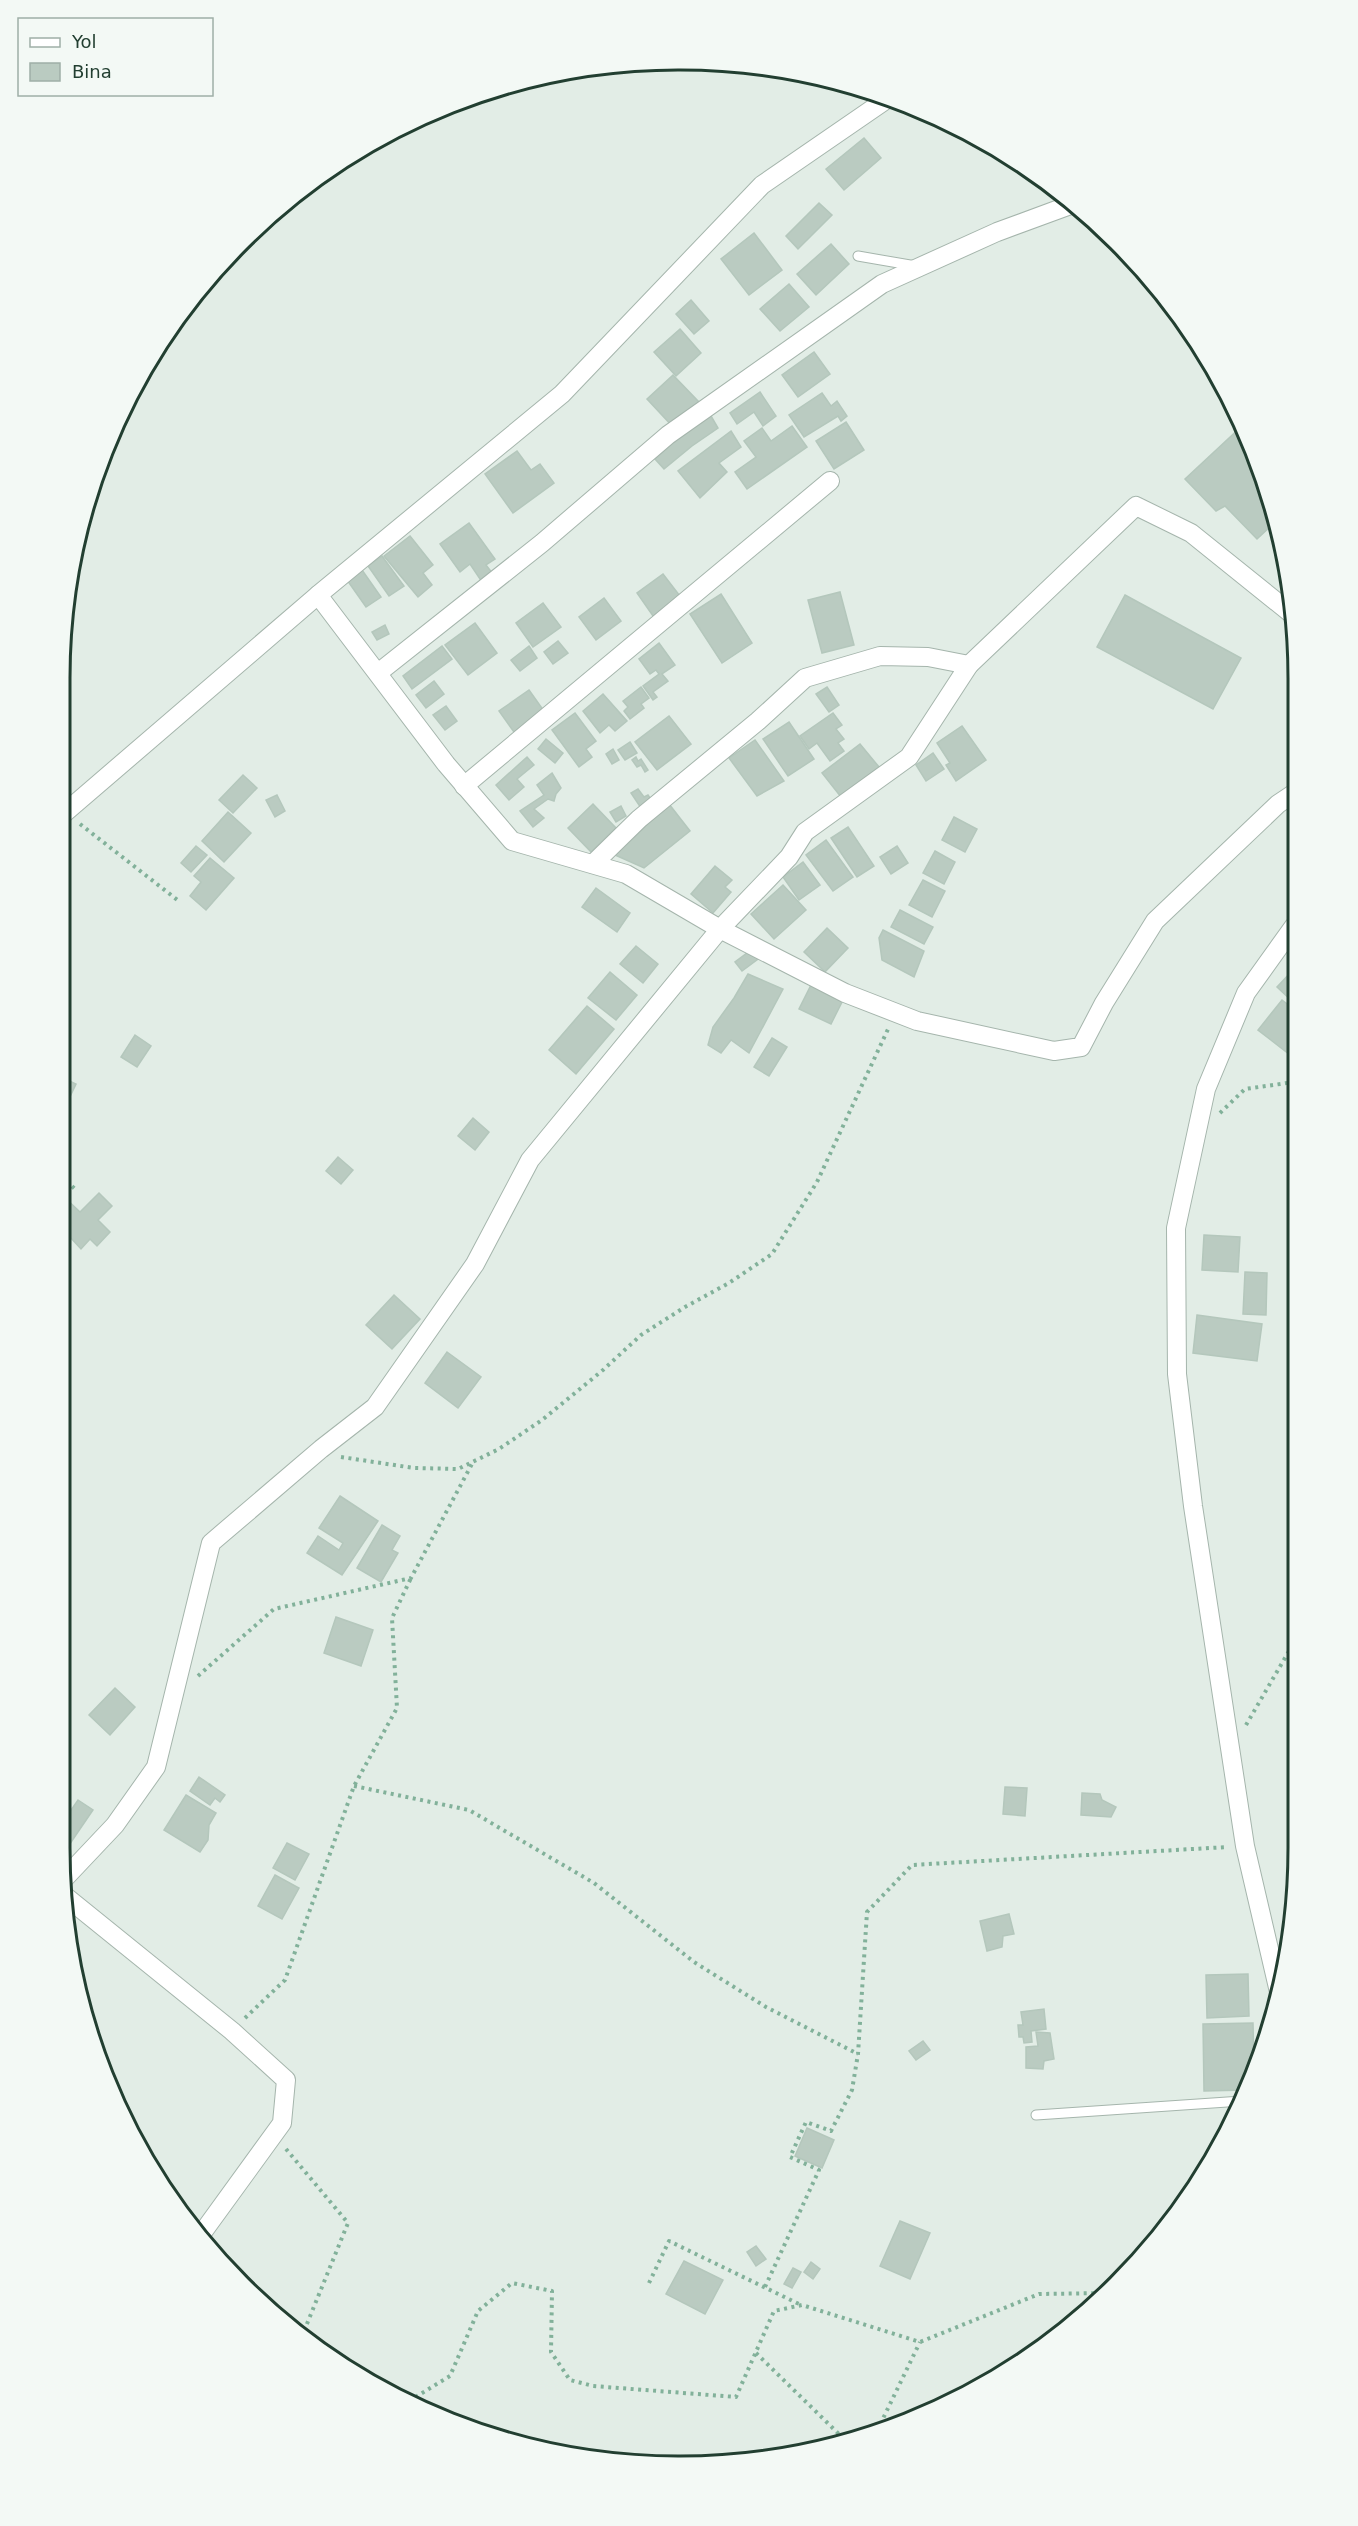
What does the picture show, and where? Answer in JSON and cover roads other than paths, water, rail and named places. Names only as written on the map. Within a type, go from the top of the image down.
[{"type":"street","points":[[70,809],[318,594],[562,394],[762,185],[879,105]]},
{"type":"street","points":[[378,673],[542,543],[668,435],[882,284],[997,232],[1063,208]]},
{"type":"street","points":[[464,786],[830,481]]},
{"type":"street","points":[[71,1871],[115,1825],[156,1767],[211,1542],[321,1449],[375,1407],[475,1264],[530,1160],[720,929],[789,857],[805,832],[909,757],[969,665],[1136,506],[1191,533],[1283,607]]},
{"type":"street","points":[[318,594],[464,786],[512,841],[626,874],[720,929],[845,993],[895,1013],[917,1021],[1054,1051],[1081,1047],[1104,1003],[1155,921],[1278,804],[1288,797]]},
{"type":"street","points":[[593,864],[639,819],[758,721],[805,678],[880,656],[928,657],[969,665]]},
{"type":"street","points":[[1274,1973],[1245,1846],[1193,1506],[1177,1374],[1176,1228],[1206,1089],[1246,993],[1288,934]]},
{"type":"street","points":[[74,1903],[232,2031],[286,2080],[282,2123],[206,2228]]},
{"type":"lane","points":[[858,256],[921,267]]},
{"type":"lane","points":[[1036,2115],[1231,2102]]}]
